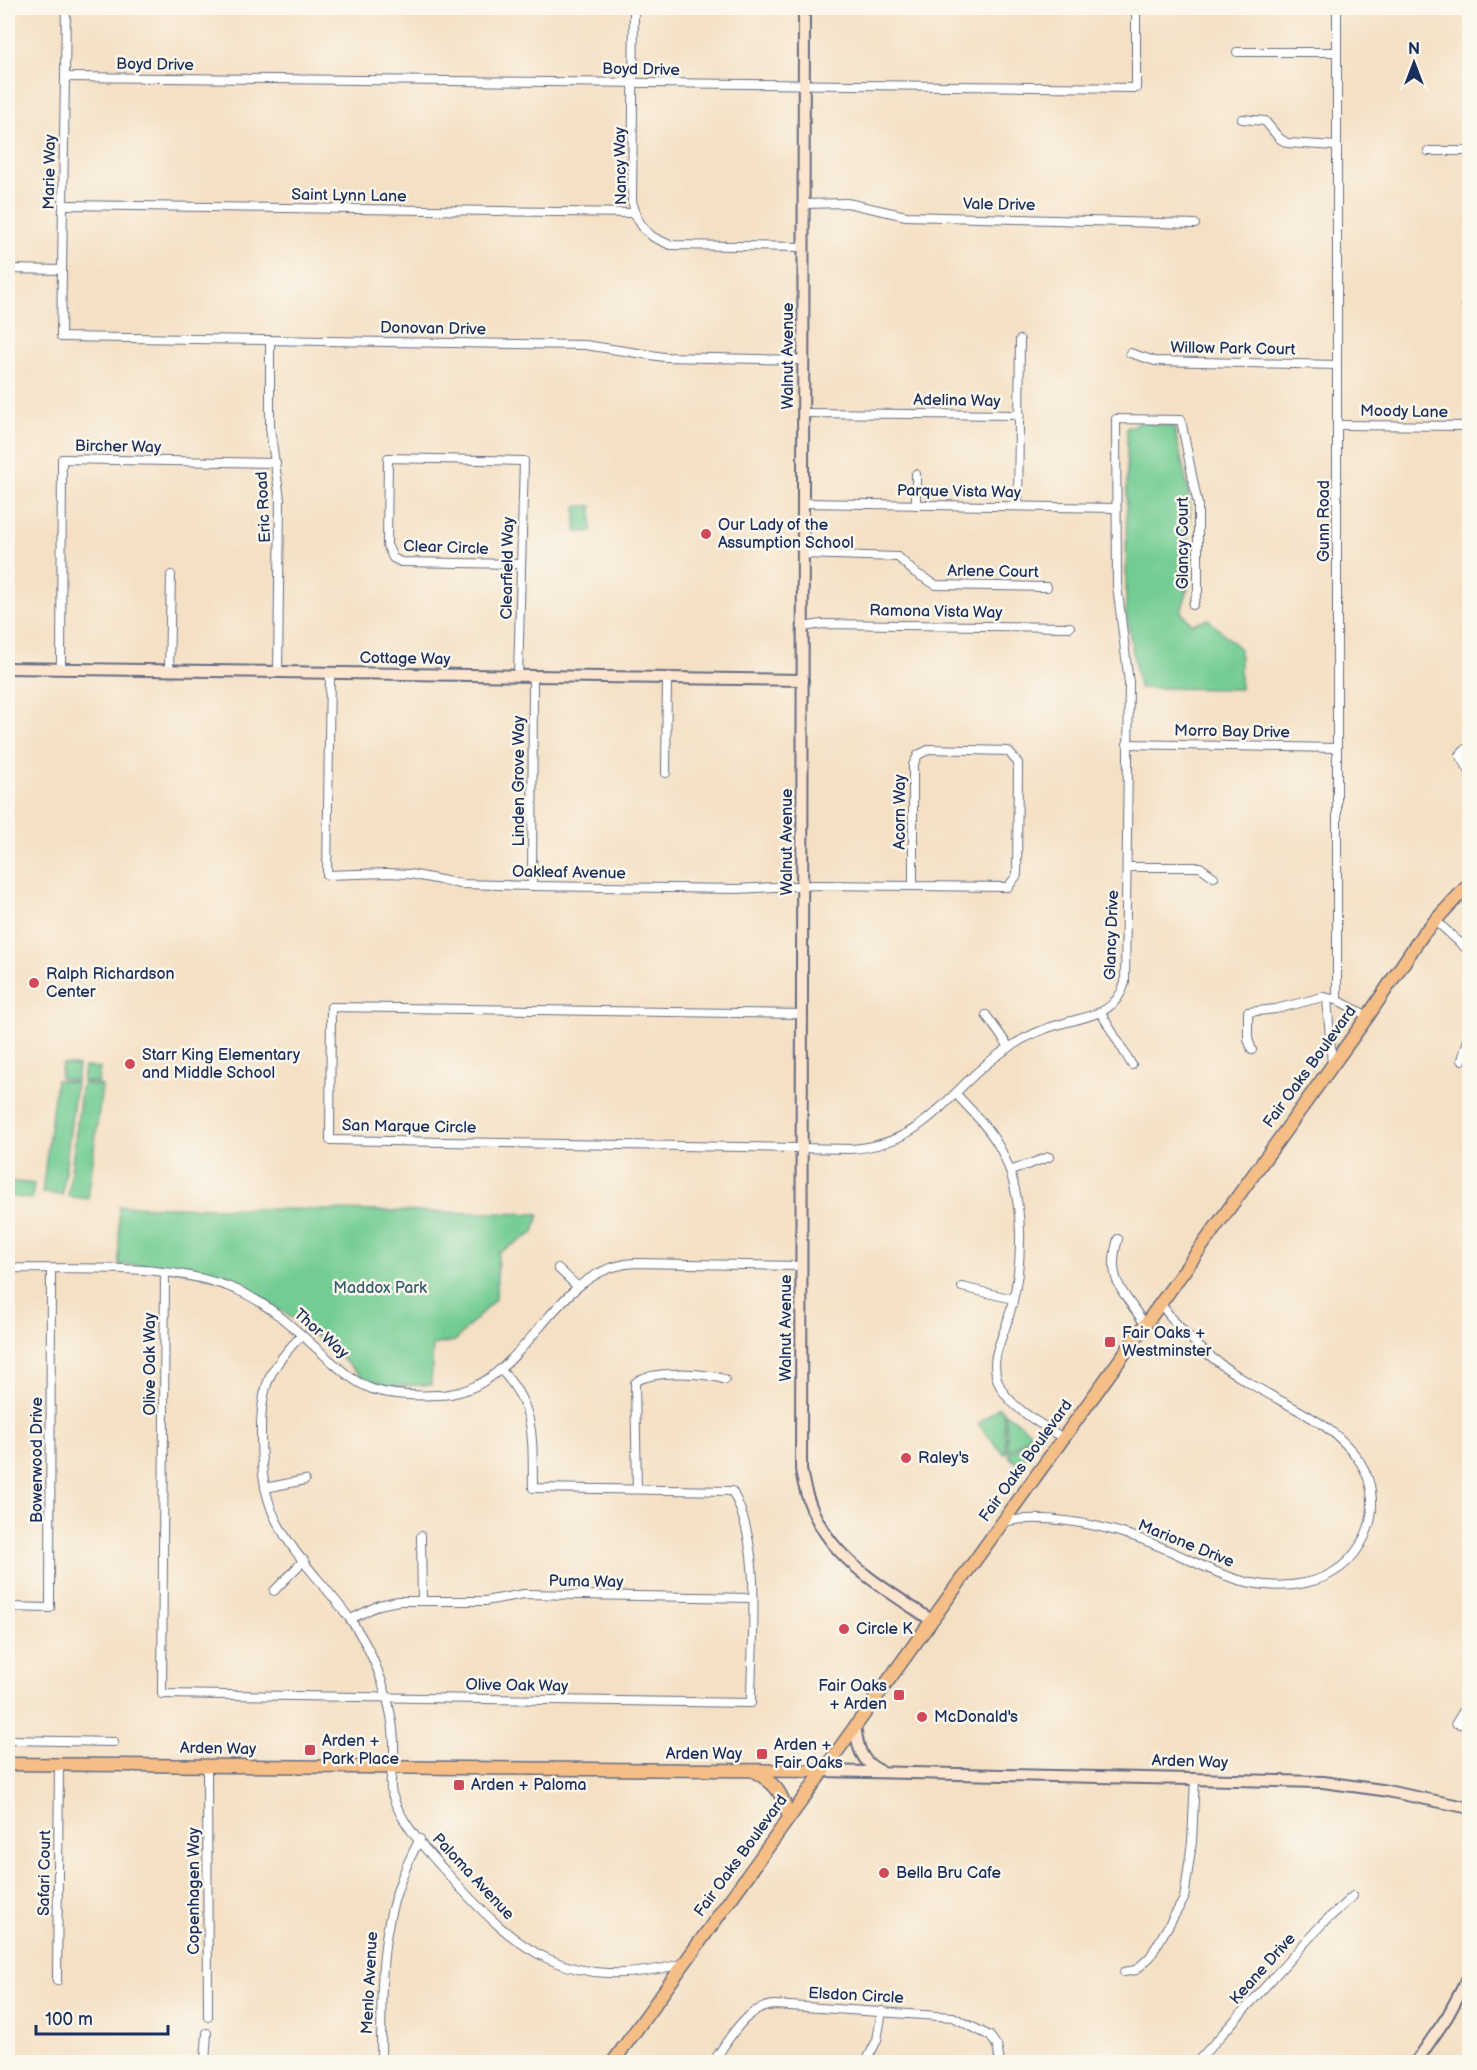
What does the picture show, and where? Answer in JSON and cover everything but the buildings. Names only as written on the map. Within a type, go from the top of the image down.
[{"type":"main road","name":"Walnut Avenue","points":[[804,8],[801,1462],[811,1511],[825,1536],[844,1558],[931,1620]]},
{"type":"main road","name":"Cottage Way","points":[[8,668],[802,680]]},
{"type":"main road","name":"Fair Oaks Boulevard","points":[[613,2062],[1435,920],[1470,883]]},
{"type":"main road","points":[[855,1726],[861,1755],[873,1767],[885,1773]]},
{"type":"main road","name":"Arden Way","points":[[8,1764],[822,1771],[1195,1779],[1343,1784],[1465,1807]]},
{"type":"main road","points":[[752,1771],[778,1787],[789,1818]]},
{"type":"main road","points":[[1465,1807],[1470,1814]]},
{"type":"main road","points":[[1416,2062],[1447,2017],[1470,1974]]},
{"type":"street","name":"Marie Way","points":[[61,337],[66,8]]},
{"type":"street","name":"Nancy Way","points":[[634,8],[632,201],[635,213],[648,233],[670,245],[803,247]]},
{"type":"street","name":"Boyd Drive","points":[[65,77],[1136,88],[1136,8]]},
{"type":"street","name":"Gunn Road","points":[[1337,8],[1337,1000]]},
{"type":"street","points":[[1237,52],[1337,52]]},
{"type":"street","points":[[1242,118],[1265,121],[1279,138],[1287,143],[1337,146]]},
{"type":"street","points":[[1428,151],[1470,151]]},
{"type":"street","name":"Vale Drive","points":[[804,204],[848,202],[906,216],[1195,224]]},
{"type":"street","name":"Saint Lynn Lane","points":[[63,205],[635,213]]},
{"type":"street","points":[[8,269],[62,270]]},
{"type":"street","name":"Donovan Drive","points":[[61,337],[585,345],[664,357],[803,360]]},
{"type":"street","name":"Eric Road","points":[[270,340],[270,421],[280,499],[278,672]]},
{"type":"street","points":[[1020,340],[1020,416]]},
{"type":"street","name":"Willow Park Court","points":[[1130,353],[1155,362],[1337,365]]},
{"type":"street","name":"Adelina Way","points":[[803,413],[1020,416],[1018,506]]},
{"type":"street","name":"Glancy Court","points":[[1115,508],[1116,419],[1181,420],[1198,505],[1198,591],[1193,605]]},
{"type":"street","name":"Moody Lane","points":[[1337,425],[1470,426]]},
{"type":"street","name":"Clear Circle","points":[[521,564],[401,562],[393,558],[387,545],[388,458],[524,460]]},
{"type":"street","name":"Bircher Way","points":[[61,669],[62,459],[276,463]]},
{"type":"street","name":"Clearfield Way","points":[[518,676],[524,460]]},
{"type":"street","points":[[916,474],[916,505]]},
{"type":"street","name":"Parque Vista Way","points":[[803,503],[1115,508]]},
{"type":"street","name":"Glancy Drive","points":[[1101,1013],[1117,1001],[1127,976],[1129,683],[1117,585],[1115,508]]},
{"type":"street","name":"Arlene Court","points":[[803,554],[898,557],[914,572],[936,585],[1047,587]]},
{"type":"street","points":[[170,670],[171,574]]},
{"type":"street","name":"Ramona Vista Way","points":[[802,627],[822,624],[1070,627]]},
{"type":"street","name":"Oakleaf Avenue","points":[[330,673],[327,875],[410,874],[461,884],[532,886],[1001,888],[1012,884]]},
{"type":"street","name":"Linden Grove Way","points":[[532,886],[533,676]]},
{"type":"street","points":[[666,678],[666,773]]},
{"type":"street","points":[[1470,733],[1469,744],[1460,755],[1470,772]]},
{"type":"street","name":"Morro Bay Drive","points":[[1127,744],[1336,748]]},
{"type":"street","name":"Acorn Way","points":[[913,886],[913,765],[918,755],[930,749],[1002,749],[1015,758],[1018,763],[1017,875],[1012,884]]},
{"type":"street","points":[[1128,867],[1200,867],[1214,877]]},
{"type":"street","points":[[1435,920],[1470,952]]},
{"type":"street","points":[[1328,998],[1332,1066]]},
{"type":"street","points":[[1252,1050],[1248,1039],[1248,1012],[1328,998],[1337,1000],[1368,1016]]},
{"type":"street","name":"San Marque Circle","points":[[801,1149],[330,1140],[331,1007],[802,1014]]},
{"type":"street","points":[[801,1149],[866,1148],[885,1144],[917,1129],[1009,1047],[1046,1029],[1101,1013],[1132,1065]]},
{"type":"street","points":[[986,1015],[1009,1047]]},
{"type":"street","points":[[1462,1060],[1470,1033]]},
{"type":"street","points":[[956,1094],[994,1139],[1010,1171],[1019,1222],[1019,1252],[1013,1299],[995,1356],[998,1381],[1012,1402],[1063,1438]]},
{"type":"street","points":[[1010,1171],[1049,1157]]},
{"type":"street","points":[[1118,1239],[1114,1257],[1118,1285],[1122,1296],[1145,1324]]},
{"type":"street","name":"Thor Way","points":[[8,1268],[165,1272],[196,1276],[238,1291],[271,1309],[348,1376],[369,1388],[393,1394],[438,1395],[468,1391],[500,1370],[578,1287],[601,1271],[628,1263],[801,1266]]},
{"type":"street","points":[[558,1268],[578,1287]]},
{"type":"street","name":"Bowerwood Drive","points":[[8,1607],[50,1608],[51,1269]]},
{"type":"street","name":"Olive Oak Way","points":[[165,1272],[162,1694],[751,1703],[750,1544],[742,1512],[732,1491],[533,1488],[531,1420],[521,1394],[500,1370]]},
{"type":"street","points":[[962,1287],[1013,1299]]},
{"type":"street","name":"Marione Drive","points":[[1002,1522],[1023,1517],[1108,1529],[1153,1543],[1226,1576],[1264,1584],[1297,1585],[1318,1580],[1337,1571],[1357,1551],[1371,1519],[1372,1498],[1365,1471],[1353,1452],[1322,1424],[1253,1386],[1220,1364],[1160,1303]]},
{"type":"street","name":"Paloma Avenue","points":[[302,1335],[278,1361],[263,1394],[261,1456],[265,1488],[275,1518],[304,1560],[351,1619],[373,1657],[387,1697],[392,1728],[392,1793],[396,1804],[441,1866],[489,1917],[521,1944],[552,1961],[586,1972],[622,1975],[684,1964]]},
{"type":"street","points":[[637,1489],[637,1401],[634,1389],[639,1378],[664,1375],[707,1375],[725,1380]]},
{"type":"street","points":[[265,1488],[305,1479]]},
{"type":"street","points":[[421,1536],[422,1600]]},
{"type":"street","points":[[274,1591],[304,1560]]},
{"type":"street","name":"Puma Way","points":[[351,1619],[379,1605],[398,1601],[485,1601],[524,1594],[752,1598]]},
{"type":"street","points":[[1470,1700],[1456,1723],[1470,1727]]},
{"type":"street","points":[[8,1740],[114,1742]]},
{"type":"street","name":"Safari Court","points":[[57,1981],[59,1764]]},
{"type":"street","name":"Copenhagen Way","points":[[207,1766],[208,2017]]},
{"type":"street","points":[[1124,1972],[1136,1970],[1150,1957],[1184,1899],[1192,1842],[1195,1779]]},
{"type":"street","name":"Menlo Avenue","points":[[381,2062],[384,1939],[393,1898],[420,1839]]},
{"type":"street","name":"Keane Drive","points":[[1197,2062],[1321,1924],[1353,1896]]},
{"type":"street","name":"Elsdon Circle","points":[[713,2062],[747,2016],[763,2007],[775,2005],[939,2014],[960,2019],[985,2032],[994,2041],[1000,2062]]},
{"type":"street","points":[[866,2062],[877,2040],[882,2011]]},
{"type":"street","points":[[205,2062],[207,2033]]},
{"type":"green space","points":[[1140,422],[1174,427],[1188,489],[1190,517],[1187,548],[1190,582],[1181,612],[1192,624],[1208,619],[1240,649],[1240,689],[1139,688],[1126,612],[1127,428]]},
{"type":"green space","points":[[576,506],[592,506],[592,532],[576,532]]},
{"type":"green space","points":[[62,1064],[78,1066],[76,1081],[60,1078]]},
{"type":"green space","points":[[84,1067],[100,1068],[98,1083],[82,1081]]},
{"type":"green space","points":[[56,1080],[76,1083],[62,1195],[42,1193]]},
{"type":"green space","points":[[82,1083],[102,1086],[88,1199],[68,1196]]},
{"type":"green space","points":[[8,1181],[34,1184],[32,1199],[8,1196]]},
{"type":"green space","name":"Maddox Park","points":[[119,1206],[539,1214],[534,1233],[498,1253],[496,1298],[455,1341],[433,1345],[431,1385],[387,1386],[363,1377],[299,1322],[233,1282],[156,1265],[119,1265]]},
{"type":"green space","points":[[999,1407],[1003,1411],[1006,1452],[1004,1454],[978,1424]]},
{"type":"green space","points":[[1005,1413],[1032,1433],[1008,1452]]},
{"type":"green space","points":[[1034,1434],[1035,1444],[1018,1465],[1008,1455]]},
{"type":"place","name":"Our Lady of the Assumption School","points":[[706,534]]},
{"type":"place","name":"Ralph Richardson Center","points":[[34,983]]},
{"type":"place","name":"Starr King Elementary and Middle School","points":[[130,1064]]},
{"type":"place","name":"Fair Oaks + Westminster","points":[[1110,1342]]},
{"type":"place","name":"Raley's","points":[[906,1458]]},
{"type":"place","name":"Circle K","points":[[844,1629]]},
{"type":"place","name":"Fair Oaks + Arden","points":[[899,1695]]},
{"type":"place","name":"McDonald's","points":[[922,1717]]},
{"type":"place","name":"Arden + Park Place","points":[[310,1750]]},
{"type":"place","name":"Arden + Fair Oaks","points":[[762,1754]]},
{"type":"place","name":"Arden + Paloma","points":[[459,1785]]},
{"type":"place","name":"Bella Bru Cafe","points":[[884,1873]]}]
